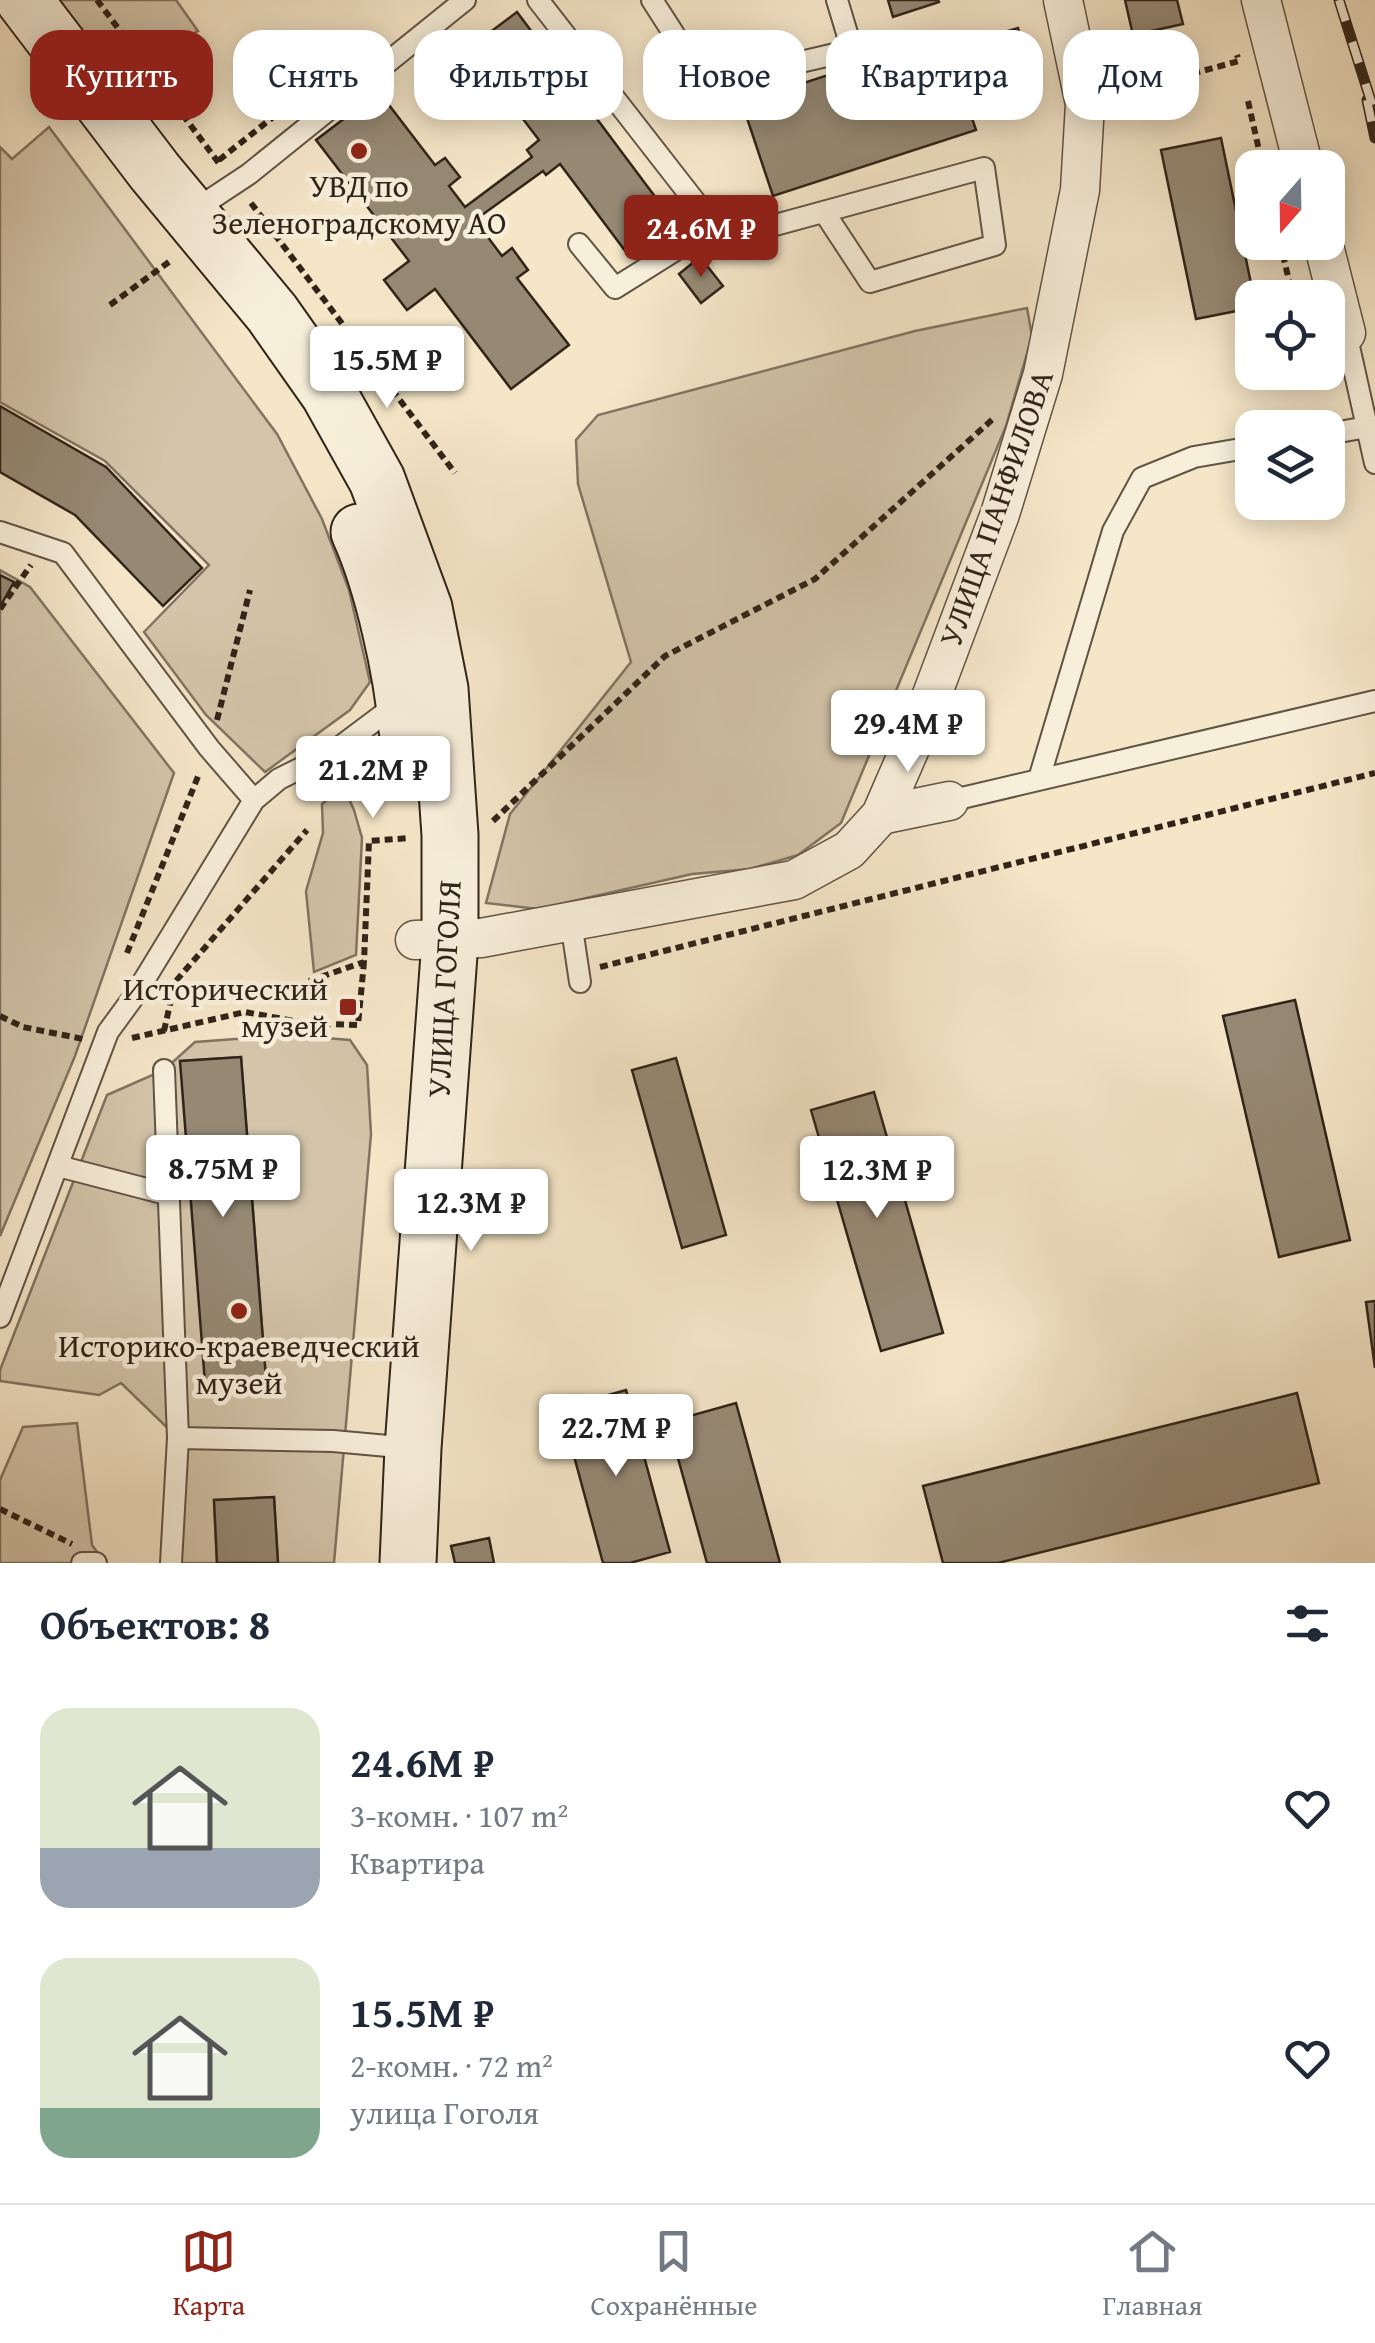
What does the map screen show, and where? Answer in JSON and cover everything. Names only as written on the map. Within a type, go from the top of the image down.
[{"type":"street","name":"УЛИЦА ГОГОЛЯ","points":[[24,0],[189,214],[284,329],[328,394],[377,480],[424,608],[422,694]]},
{"type":"street","name":"УЛИЦА ПАНФИЛОВА","points":[[432,940],[480,938],[794,880],[849,850],[881,815],[924,716],[1000,514],[1043,374],[1081,172],[1085,104],[1062,0]]},
{"type":"street","points":[[1261,0],[1299,150]]},
{"type":"street","name":"УЛИЦА ГОГОЛЯ","points":[[0,26],[294,403],[364,544],[422,694],[450,835],[432,940],[396,1447],[408,1563]]},
{"type":"street","points":[[1328,260],[1346,333]]},
{"type":"street","points":[[881,815],[949,801]]},
{"type":"street","points":[[370,1563],[396,1447]]},
{"type":"lane","points":[[189,214],[234,186],[465,0]]},
{"type":"lane","points":[[538,0],[714,226],[746,234],[824,212],[984,168],[995,246],[870,282],[824,212]]},
{"type":"lane","points":[[652,0],[706,84],[852,50],[837,0]]},
{"type":"lane","points":[[579,244],[615,288],[714,226]]},
{"type":"lane","points":[[1346,333],[1375,462]]},
{"type":"lane","points":[[1345,431],[1367,426]]},
{"type":"lane","points":[[1040,779],[1113,531],[1142,478],[1194,457],[1235,450]]},
{"type":"lane","points":[[0,532],[63,553],[209,748],[254,800]]},
{"type":"lane","points":[[0,1318],[108,1032],[254,800],[279,779],[334,752],[422,694]]},
{"type":"lane","points":[[949,801],[1375,702]]},
{"type":"lane","points":[[571,922],[579,978]]},
{"type":"lane","points":[[164,1070],[178,1438],[171,1563]]},
{"type":"lane","points":[[58,1166],[170,1195]]},
{"type":"lane","points":[[178,1438],[333,1441],[396,1447]]},
{"type":"lane","points":[[78,1554],[96,1563]]},
{"type":"path","points":[[96,0],[455,473]]},
{"type":"path","points":[[1235,46],[1243,79]]},
{"type":"path","points":[[1199,72],[1239,61]]},
{"type":"path","points":[[1247,96],[1259,150]]},
{"type":"path","points":[[217,161],[269,120]]},
{"type":"path","points":[[480,833],[666,656],[815,579],[1043,374]]},
{"type":"path","points":[[0,608],[44,547]]},
{"type":"path","points":[[209,748],[250,590]]},
{"type":"path","points":[[579,978],[1375,774]]},
{"type":"path","points":[[164,1031],[175,982],[308,830]]},
{"type":"path","points":[[0,1016],[23,1027],[90,1041],[108,1032],[124,1038],[142,1038],[245,1012],[305,1022],[358,1025],[370,841]]},
{"type":"path","points":[[309,982],[364,962]]},
{"type":"path","points":[[0,1509],[78,1554]]},
{"type":"shaded area","points":[[47,0],[176,0],[197,30],[70,30]]},
{"type":"shaded area","points":[[49,127],[277,434],[322,519],[349,590],[370,682],[350,710],[265,772],[206,715],[144,632],[209,565],[105,461],[0,402],[0,147],[12,159]]},
{"type":"shaded area","points":[[1027,308],[1032,336],[1006,426],[841,823],[798,855],[750,869],[692,874],[538,909],[486,903],[510,814],[631,662],[578,484],[576,440],[598,415],[915,331]]},
{"type":"shaded area","points":[[0,570],[30,587],[174,773],[75,1056],[0,1236]]},
{"type":"shaded area","points":[[343,786],[362,838],[356,955],[314,972],[306,891],[323,833],[322,804]]},
{"type":"shaded area","points":[[289,1035],[350,1040],[367,1065],[371,1134],[334,1563],[278,1563],[274,1497],[214,1500],[217,1563],[171,1563],[178,1438],[121,1383],[99,1395],[0,1381],[0,1370],[107,1095],[164,1070],[195,1042]],"holes":[[[241,1057],[265,1379],[181,1061]]]},
{"type":"shaded area","points":[[77,1423],[92,1545],[105,1563],[0,1563],[0,1480],[23,1427]]},
{"type":"building","points":[[888,0],[938,0],[939,2],[893,17]]},
{"type":"building","points":[[1125,0],[1177,0],[1183,24],[1132,30]]},
{"type":"building","points":[[517,12],[530,30],[493,30]]},
{"type":"building","points":[[826,76],[826,120],[973,120],[976,130],[773,196],[748,120],[806,120],[806,82]]},
{"type":"building","points":[[394,112],[435,165],[445,158],[460,177],[449,186],[465,207],[532,157],[527,150],[539,140],[524,120],[598,120],[674,222],[629,256],[560,164],[546,175],[543,171],[475,220],[502,256],[512,248],[528,270],[517,278],[569,345],[511,389],[435,289],[407,310],[384,280],[409,261],[316,140],[342,120],[394,120]]},
{"type":"building","points":[[1221,138],[1235,206],[1235,260],[1246,260],[1250,280],[1235,280],[1235,311],[1196,319],[1161,150]]},
{"type":"building","points":[[700,257],[723,286],[701,303],[679,274]]},
{"type":"building","points":[[0,406],[106,467],[202,568],[163,606],[75,515],[0,472]]},
{"type":"building","points":[[0,575],[14,582],[2,603],[0,602]]},
{"type":"building","points":[[1295,1000],[1350,1240],[1279,1257],[1223,1016]]},
{"type":"building","points":[[241,1057],[266,1379],[205,1383],[180,1061]]},
{"type":"building","points":[[676,1058],[726,1235],[682,1248],[632,1070]]},
{"type":"building","points":[[874,1092],[943,1333],[881,1351],[811,1110]]},
{"type":"building","points":[[1375,1301],[1375,1368],[1366,1302]]},
{"type":"building","points":[[626,1390],[670,1552],[630,1563],[603,1563],[561,1408]]},
{"type":"building","points":[[1297,1393],[1319,1483],[998,1563],[943,1563],[923,1486]]},
{"type":"building","points":[[736,1403],[780,1563],[707,1563],[668,1422]]},
{"type":"building","points":[[274,1497],[278,1563],[217,1563],[214,1500]]},
{"type":"building","points":[[489,1538],[494,1563],[455,1563],[451,1546]]},
{"type":"railway","points":[[1339,0],[1375,114]]},
{"type":"railway","points":[[1367,100],[1375,138]]},
{"type":"place","name":"УВД по Зеленоградскому АО","points":[[359,151]]},
{"type":"place","name":"Исторический музей","points":[[348,1007]]},
{"type":"place","name":"Историко-краеведческий музей","points":[[239,1311]]}]
